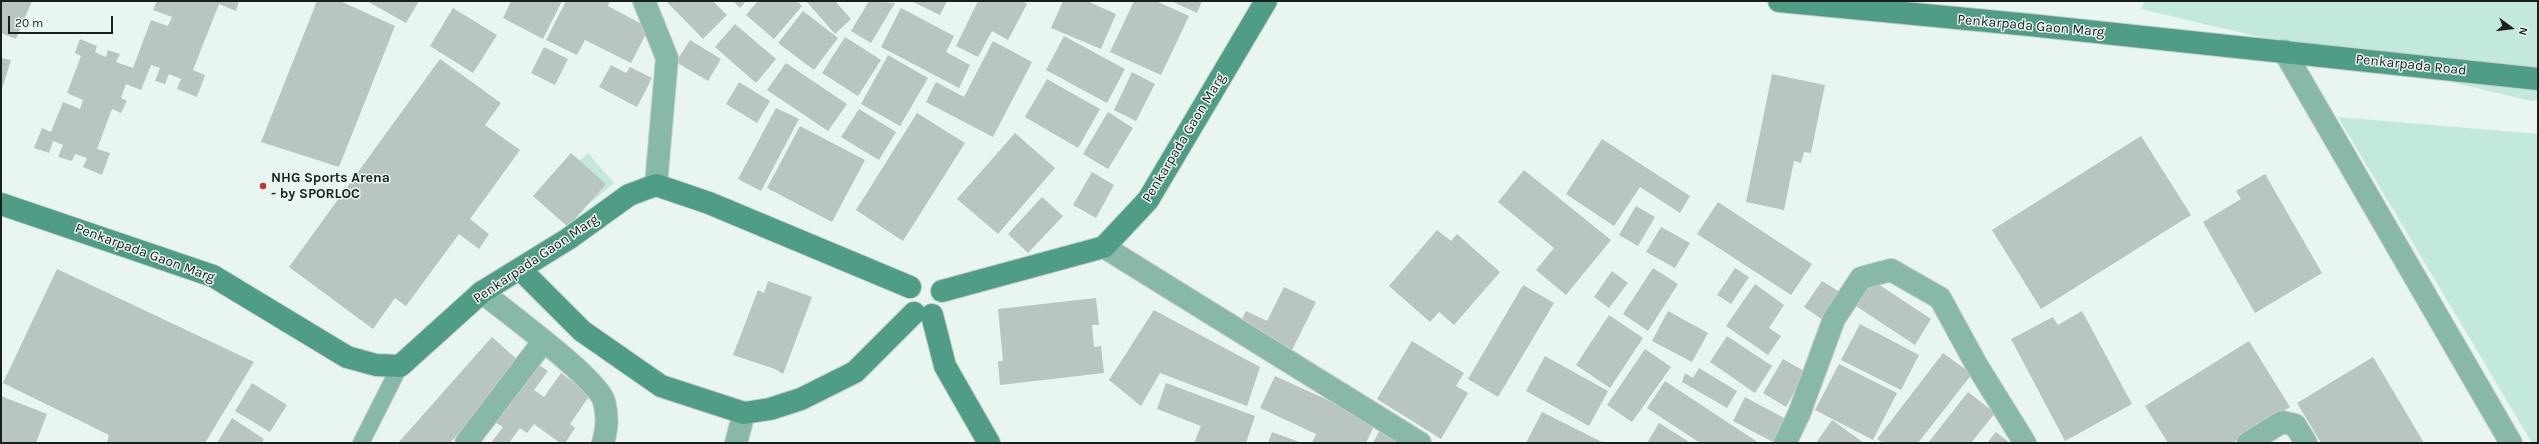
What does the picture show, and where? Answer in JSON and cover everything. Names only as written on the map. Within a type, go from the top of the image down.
[{"type":"street","points":[[644,1],[667,58],[656,185],[708,203],[910,287]]},
{"type":"street","name":"Penkarpada Gaon Marg","points":[[1104,247],[1148,200],[1266,1]]},
{"type":"street","name":"Penkarpada Gaon Marg","points":[[1779,1],[2284,51]]},
{"type":"street","points":[[2284,51],[2511,443]]},
{"type":"street","name":"Penkarpada Road","points":[[2284,51],[2538,79]]},
{"type":"street","name":"Penkarpada Gaon Marg","points":[[1,204],[213,276],[347,357],[376,365],[400,366],[482,292],[568,239],[629,195],[656,185]]},
{"type":"street","points":[[942,291],[1104,247],[1420,443]]},
{"type":"street","points":[[520,269],[582,331],[661,386],[744,413],[770,409],[801,399],[855,372],[923,314],[939,309],[944,301],[942,291],[936,283],[927,280],[918,281],[910,287],[906,296],[908,305],[923,314],[945,366],[989,443]]},
{"type":"street","points":[[1784,443],[1799,414],[1834,319],[1861,278],[1891,270],[1940,298],[1976,364],[2025,443]]},
{"type":"street","points":[[482,292],[590,380],[603,400],[608,424],[604,443]]},
{"type":"street","points":[[466,443],[544,342]]},
{"type":"street","points":[[736,443],[744,413]]},
{"type":"street","points":[[2248,443],[2282,422],[2295,425],[2306,443]]},
{"type":"lane","points":[[361,443],[400,366]]},
{"type":"green space","points":[[2145,1],[2538,1],[2538,100],[2531,101],[2141,9]]},
{"type":"green space","points":[[2338,117],[2538,134],[2538,443],[2532,443]]},
{"type":"green space","points":[[588,153],[614,183],[589,204],[564,175]]},
{"type":"building","points":[[1,1],[32,1],[16,39],[1,33]]},
{"type":"building","points":[[157,1],[239,1],[236,11],[219,4],[193,70],[205,75],[197,97],[177,89],[181,79],[169,74],[165,84],[155,81],[160,68],[151,65],[141,90],[126,84],[121,98],[127,101],[121,113],[112,109],[97,149],[110,153],[102,175],[83,167],[87,158],[75,154],[72,161],[58,157],[63,145],[53,141],[49,153],[34,148],[42,128],[51,132],[63,102],[80,109],[83,100],[67,93],[81,56],[75,53],[80,39],[97,46],[95,52],[106,57],[108,50],[120,54],[116,62],[133,68],[151,20],[168,26],[172,17],[153,10]]},
{"type":"building","points":[[317,1],[340,1],[395,26],[339,167],[261,142]]},
{"type":"building","points":[[367,1],[419,1],[406,23]]},
{"type":"building","points":[[511,1],[562,1],[543,39],[503,18]]},
{"type":"building","points":[[566,1],[610,1],[608,6],[649,28],[631,63],[585,40],[577,55],[546,40]]},
{"type":"building","points":[[666,1],[713,1],[727,15],[703,39]]},
{"type":"building","points":[[733,1],[746,1],[740,8]]},
{"type":"building","points":[[758,1],[797,1],[802,6],[774,39],[746,15]]},
{"type":"building","points":[[806,1],[835,1],[851,19],[835,34]]},
{"type":"building","points":[[869,1],[895,3],[871,43],[851,31]]},
{"type":"building","points":[[911,1],[947,1],[940,15]]},
{"type":"building","points":[[978,1],[1022,1],[1027,4],[1008,40],[992,31],[978,57],[956,46]]},
{"type":"building","points":[[1063,1],[1087,1],[1116,14],[1101,49],[1051,28]]},
{"type":"building","points":[[1134,1],[1156,1],[1189,16],[1161,75],[1110,52]]},
{"type":"building","points":[[1171,1],[1202,1],[1197,13]]},
{"type":"building","points":[[453,8],[497,35],[473,73],[430,46]]},
{"type":"building","points":[[901,8],[954,36],[946,52],[970,65],[959,88],[881,47]]},
{"type":"building","points":[[803,11],[838,38],[814,70],[778,43]]},
{"type":"building","points":[[735,24],[776,59],[756,83],[715,47]]},
{"type":"building","points":[[1064,36],[1125,69],[1107,103],[1046,70]]},
{"type":"building","points":[[845,37],[881,60],[858,96],[822,73]]},
{"type":"building","points":[[690,40],[721,59],[708,81],[676,62]]},
{"type":"building","points":[[993,41],[1032,62],[993,137],[926,102],[936,82],[964,97]]},
{"type":"building","points":[[544,47],[568,59],[555,85],[531,73]]},
{"type":"building","points":[[888,55],[928,78],[900,126],[861,104]]},
{"type":"building","points":[[1,58],[11,60],[1,92]]},
{"type":"building","points":[[440,59],[501,103],[485,125],[520,150],[470,219],[489,234],[479,249],[459,234],[406,306],[395,298],[373,329],[289,267]]},
{"type":"building","points":[[786,63],[847,104],[828,131],[767,90]]},
{"type":"building","points":[[611,65],[626,73],[630,67],[652,78],[637,107],[599,87]]},
{"type":"building","points":[[1132,72],[1155,84],[1136,121],[1114,110]]},
{"type":"building","points":[[1772,74],[1825,85],[1811,153],[1804,152],[1801,163],[1794,161],[1784,210],[1746,202]]},
{"type":"building","points":[[1047,79],[1100,109],[1078,148],[1025,117]]},
{"type":"building","points":[[739,82],[770,101],[757,123],[726,104]]},
{"type":"building","points":[[776,108],[799,119],[761,191],[738,179]]},
{"type":"building","points":[[859,109],[896,132],[879,160],[841,137]]},
{"type":"building","points":[[1108,112],[1133,128],[1108,169],[1083,154]]},
{"type":"building","points":[[917,113],[965,143],[903,241],[856,210]]},
{"type":"building","points":[[800,126],[865,160],[832,222],[767,188]]},
{"type":"building","points":[[1015,133],[1055,168],[998,234],[957,199]]},
{"type":"building","points":[[2141,136],[2191,215],[2041,309],[1992,230]]},
{"type":"building","points":[[1602,139],[1690,196],[1680,213],[1640,187],[1614,226],[1566,194]]},
{"type":"building","points":[[571,153],[606,184],[568,227],[533,196]]},
{"type":"building","points":[[1524,170],[1611,240],[1566,295],[1536,270],[1554,248],[1498,202]]},
{"type":"building","points":[[1092,172],[1114,185],[1096,218],[1073,205]]},
{"type":"building","points":[[2265,174],[2322,273],[2255,313],[2203,222],[2241,199],[2236,191]]},
{"type":"building","points":[[1042,197],[1063,216],[1028,253],[1008,234]]},
{"type":"building","points":[[1718,202],[1812,264],[1791,295],[1697,234]]},
{"type":"building","points":[[1636,206],[1655,217],[1638,246],[1619,235]]},
{"type":"building","points":[[1661,227],[1690,243],[1675,268],[1646,252]]},
{"type":"building","points":[[1437,230],[1451,241],[1457,234],[1500,272],[1454,325],[1439,312],[1430,322],[1389,286]]},
{"type":"building","points":[[1653,268],[1678,284],[1648,331],[1623,314]]},
{"type":"building","points":[[1735,268],[1749,277],[1731,304],[1717,295]]},
{"type":"building","points":[[57,269],[254,362],[205,443],[107,443],[109,435],[3,383]]},
{"type":"building","points":[[1612,271],[1628,283],[1609,308],[1594,297]]},
{"type":"building","points":[[1872,280],[1931,319],[1915,345],[1856,306]]},
{"type":"building","points":[[768,281],[812,297],[783,374],[775,369],[733,355],[758,290],[764,293]]},
{"type":"building","points":[[1822,281],[1840,292],[1823,320],[1804,307]]},
{"type":"building","points":[[1755,284],[1784,305],[1769,328],[1781,336],[1768,355],[1726,326]]},
{"type":"building","points":[[1523,285],[1554,303],[1498,397],[1468,379]]},
{"type":"building","points":[[1284,287],[1316,302],[1290,354],[1238,327],[1246,311],[1267,321]]},
{"type":"building","points":[[1096,298],[1099,325],[1092,325],[1094,347],[1101,346],[1104,373],[1000,385],[998,361],[1003,361],[998,309]]},
{"type":"building","points":[[1154,310],[1260,367],[1247,406],[1160,373],[1141,406],[1109,380]]},
{"type":"building","points":[[1668,311],[1708,333],[1692,362],[1652,341]]},
{"type":"building","points":[[2082,311],[2132,404],[2065,441],[2011,339],[2053,317],[2058,325]]},
{"type":"building","points":[[1609,315],[1643,338],[1610,388],[1576,365]]},
{"type":"building","points":[[1860,324],[1919,355],[1901,390],[1841,360]]},
{"type":"building","points":[[1727,336],[1772,366],[1755,393],[1710,362]]},
{"type":"building","points":[[492,337],[521,363],[450,443],[398,443]]},
{"type":"building","points":[[1412,341],[1464,373],[1456,386],[1468,393],[1441,439],[1377,399]]},
{"type":"building","points":[[2249,341],[2290,407],[2232,443],[2168,443],[2145,406]]},
{"type":"building","points":[[1645,349],[1671,367],[1632,422],[1607,405]]},
{"type":"building","points":[[1943,353],[1972,374],[1918,443],[1883,443],[1877,439]]},
{"type":"building","points":[[1545,356],[1608,391],[1589,426],[1526,391]]},
{"type":"building","points":[[2373,357],[2424,443],[2321,443],[2297,403]]},
{"type":"building","points":[[1783,359],[1806,372],[1786,407],[1763,393]]},
{"type":"building","points":[[536,363],[548,371],[534,390],[544,397],[561,373],[590,395],[570,424],[575,428],[565,443],[560,443],[534,424],[527,433],[520,428],[509,443],[491,443],[503,427],[493,421]]},
{"type":"building","points":[[1839,364],[1897,393],[1873,440],[1815,410]]},
{"type":"building","points":[[1699,368],[1737,391],[1727,408],[1682,382],[1685,373],[1693,378]]},
{"type":"building","points":[[1275,376],[1376,422],[1366,443],[1312,443],[1316,434],[1260,408]]},
{"type":"building","points":[[1665,381],[1759,443],[1700,443],[1647,408]]},
{"type":"building","points":[[252,383],[287,405],[270,432],[235,411]]},
{"type":"building","points":[[1166,383],[1255,416],[1246,443],[1194,443],[1201,426],[1157,409]]},
{"type":"building","points":[[1968,392],[1995,413],[1971,443],[1928,443]]},
{"type":"building","points":[[1,396],[47,414],[36,443],[1,443]]},
{"type":"building","points":[[1745,397],[1788,420],[1775,443],[1733,421]]},
{"type":"building","points":[[1542,412],[1604,443],[1526,443]]},
{"type":"building","points":[[232,418],[264,439],[262,443],[217,443]]},
{"type":"building","points":[[1832,420],[1864,443],[1816,443]]},
{"type":"building","points":[[1659,423],[1691,443],[1647,443]]},
{"type":"building","points":[[1379,431],[1401,443],[1373,443]]},
{"type":"building","points":[[1272,432],[1302,443],[1268,443]]},
{"type":"building","points":[[1996,432],[2010,443],[1987,443]]},
{"type":"place","name":"NHG Sports Arena - by SPORLOC","points":[[263,186]]}]
